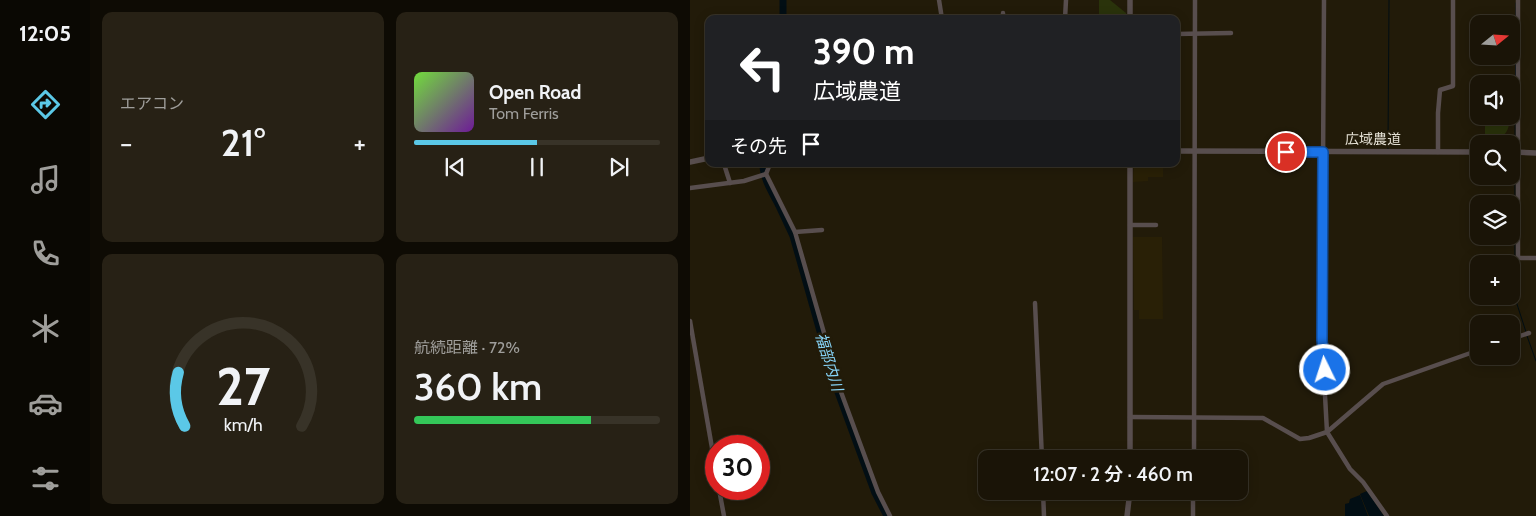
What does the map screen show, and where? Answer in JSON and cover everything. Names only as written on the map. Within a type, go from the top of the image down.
[{"type":"street","points":[[939,0],[941,15]]},
{"type":"street","points":[[1066,0],[1066,15]]},
{"type":"street","points":[[1130,0],[1130,15]]},
{"type":"street","points":[[1194,450],[1195,0]]},
{"type":"street","points":[[1324,0],[1322,340],[1327,432],[1350,469],[1387,516]]},
{"type":"street","points":[[1438,152],[1440,90],[1453,86],[1453,0]]},
{"type":"street","points":[[1514,135],[1518,0]]},
{"type":"street","points":[[1180,34],[1231,33]]},
{"type":"street","name":"広域農道","points":[[1180,152],[1470,152]]},
{"type":"street","points":[[1520,152],[1536,153]]},
{"type":"street","points":[[690,162],[705,159]]},
{"type":"street","points":[[725,167],[730,183]]},
{"type":"street","points":[[690,188],[744,181],[765,174],[768,167]]},
{"type":"street","points":[[1130,167],[1130,450]]},
{"type":"street","points":[[765,174],[795,232],[841,392],[878,492],[890,516]]},
{"type":"street","points":[[1515,185],[1518,258],[1536,258]]},
{"type":"street","points":[[1130,225],[1156,225]]},
{"type":"street","points":[[795,232],[822,230]]},
{"type":"street","points":[[1035,303],[1042,450]]},
{"type":"street","points":[[690,321],[710,435]]},
{"type":"street","points":[[1520,336],[1527,333]]},
{"type":"street","points":[[1130,417],[1263,418],[1300,439],[1310,438],[1327,432],[1383,384],[1470,353]]},
{"type":"street","points":[[721,500],[724,516]]},
{"type":"street","points":[[1043,500],[1044,516]]},
{"type":"street","points":[[1128,516],[1129,500]]},
{"type":"street","points":[[1193,516],[1194,500]]},
{"type":"shaded area","points":[[1134,167],[1163,167],[1163,177],[1148,177],[1148,181],[1133,182]]},
{"type":"shaded area","points":[[1133,237],[1162,237],[1163,319],[1139,319],[1139,310],[1134,310]]},
{"type":"shaded area","points":[[1367,491],[1384,516],[1369,516],[1360,494]]},
{"type":"shaded area","points":[[1360,495],[1368,516],[1345,516],[1345,504],[1349,503],[1350,499]]},
{"type":"green space","points":[[1099,0],[1110,0],[1126,13],[1126,15],[1099,15]]},
{"type":"green space","points":[[1485,125],[1509,125],[1504,135],[1485,135]]},
{"type":"waterway","name":"福部内川","points":[[783,0],[783,15]]},
{"type":"waterway","points":[[1388,149],[1389,0]]},
{"type":"waterway","points":[[1515,135],[1516,3]]},
{"type":"waterway","name":"福部内川","points":[[763,167],[770,189],[778,204]]},
{"type":"waterway","points":[[1515,185],[1515,298],[1526,332]]},
{"type":"waterway","name":"福部内川","points":[[779,206],[793,236],[835,384],[875,493],[887,516]]},
{"type":"waterway","points":[[1527,336],[1536,361]]},
{"type":"route","points":[[1286,152],[1323,152],[1322,340],[1325,370]]}]
